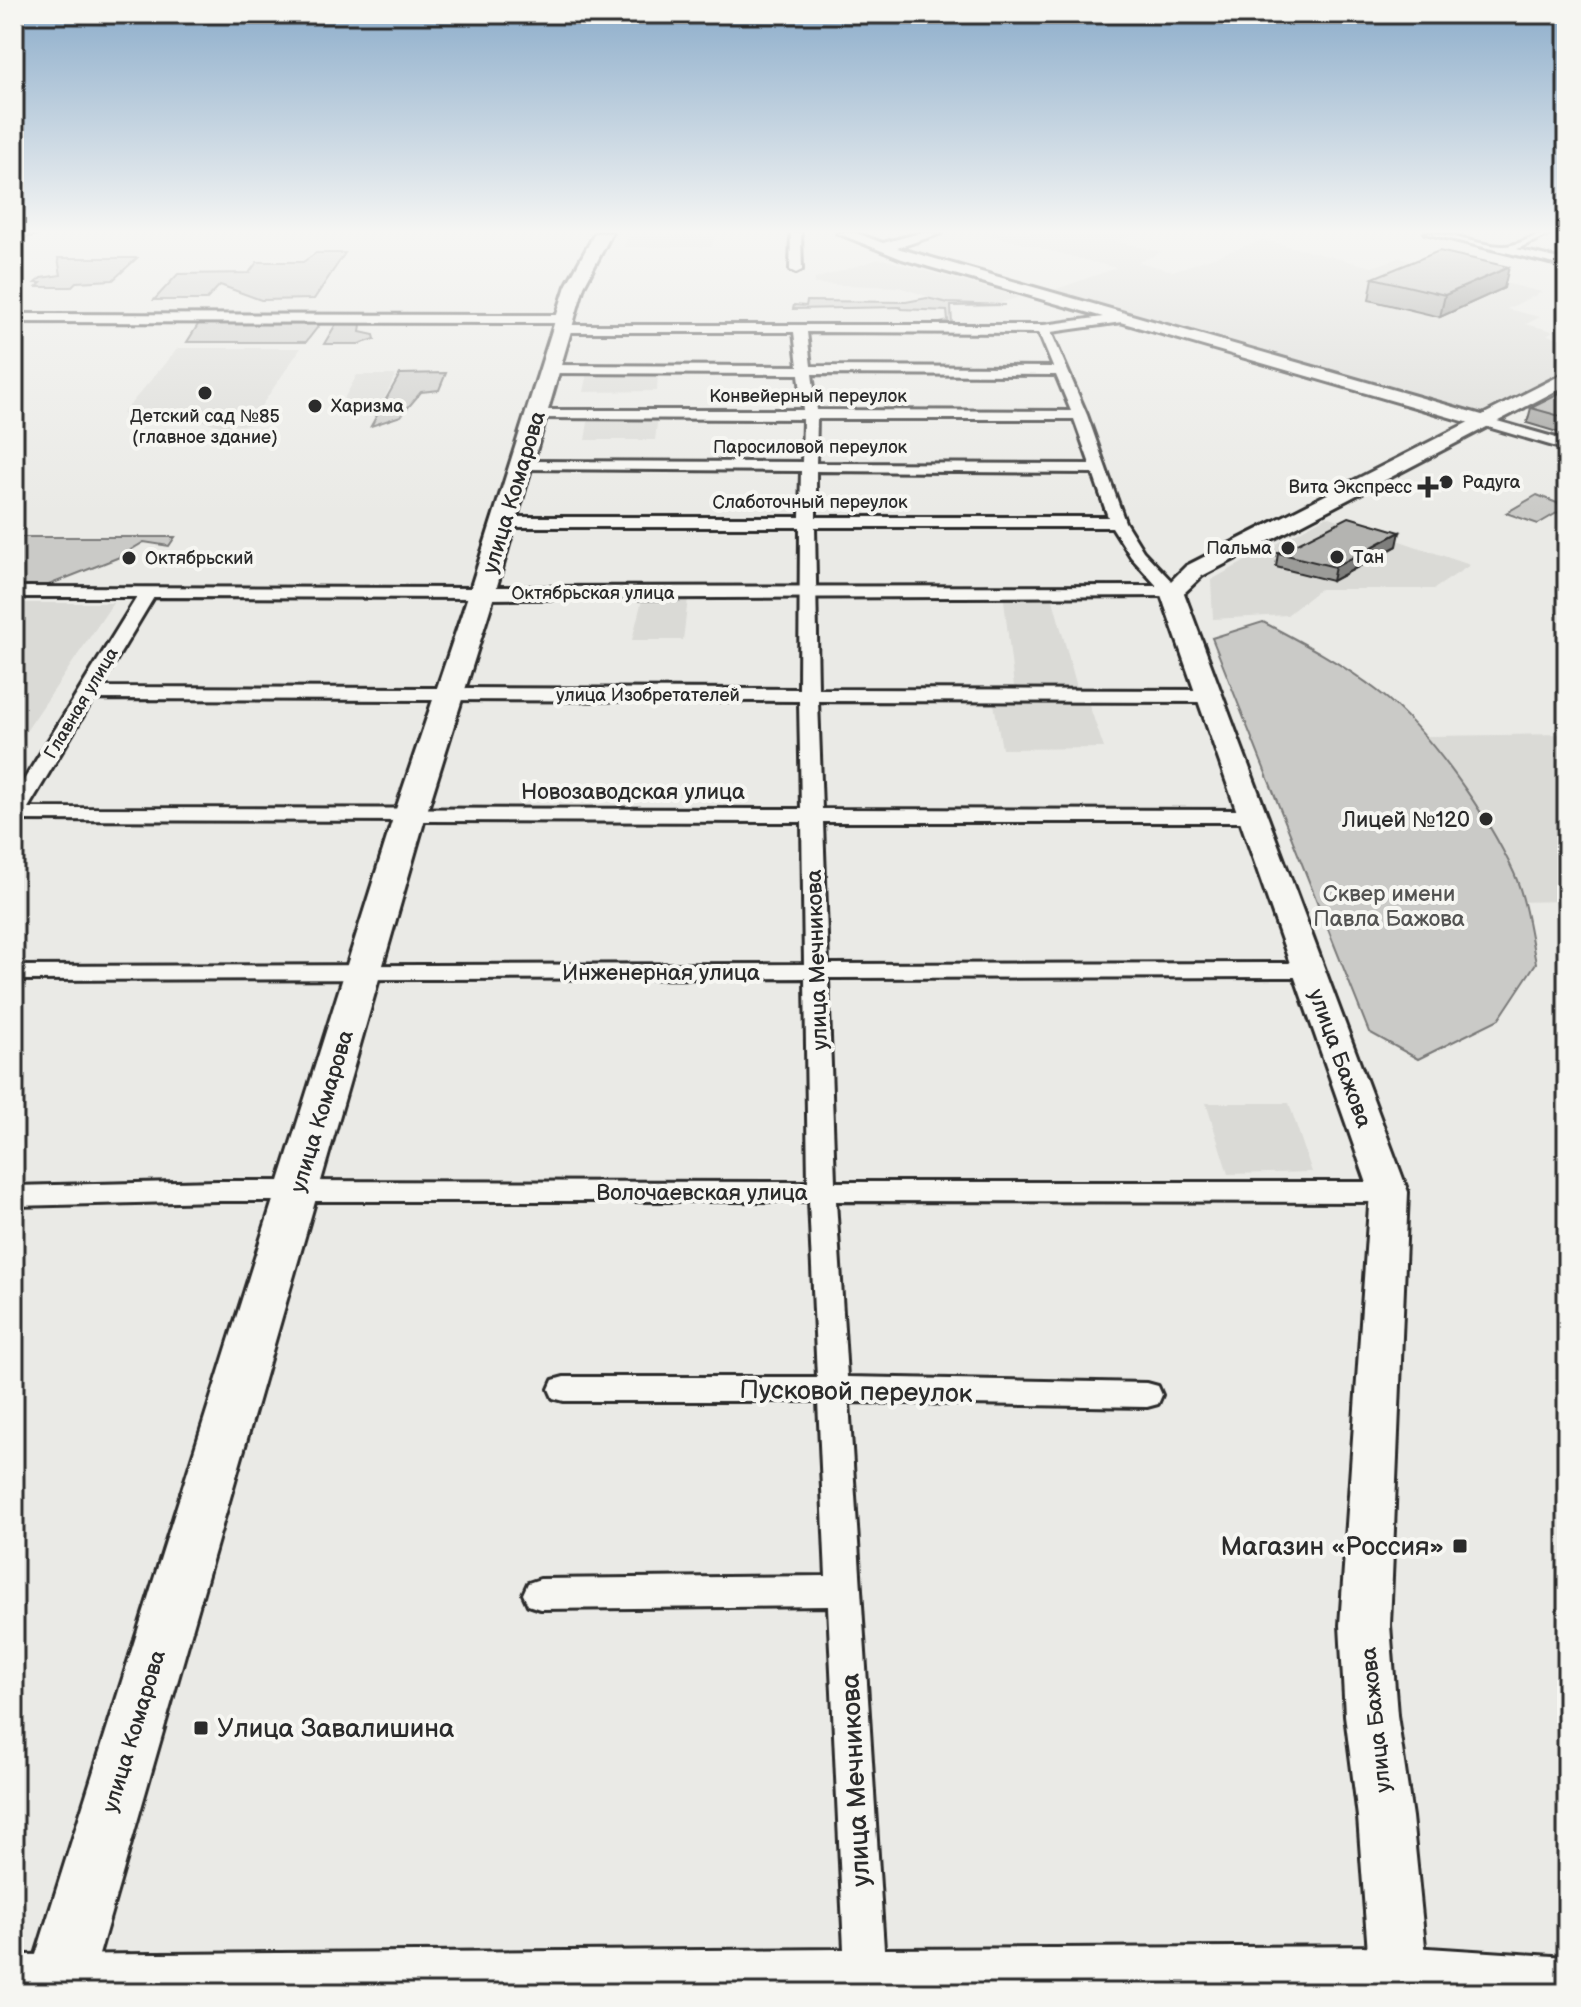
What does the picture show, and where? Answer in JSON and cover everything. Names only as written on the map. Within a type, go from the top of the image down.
[{"type":"main road","name":"улица Комарова","points":[[44,1981],[297,1191],[410,815],[563,327]]},
{"type":"main road","points":[[1172,592],[1194,571],[1567,378]]},
{"type":"main road","name":"улица Бажова","points":[[1172,592],[1389,1192],[1365,1625],[1371,1715],[1385,1817],[1401,1980]]},
{"type":"street","points":[[721,327],[1061,327]]},
{"type":"street","points":[[1155,327],[1567,446]]},
{"type":"street","name":"улица Мечникова","points":[[800,328],[810,414],[806,592],[822,1192],[865,1970]]},
{"type":"street","points":[[1044,329],[1080,415],[1117,522],[1137,554],[1172,592]]},
{"type":"street","points":[[550,369],[1062,371]]},
{"type":"street","name":"Конвейерный переулок","points":[[536,414],[1080,415]]},
{"type":"street","name":"Паросиловой переулок","points":[[521,465],[1100,469]]},
{"type":"street","name":"Слаботочный переулок","points":[[503,522],[1117,522]]},
{"type":"street","name":"Октябрьская улица","points":[[14,592],[1172,592]]},
{"type":"street","name":"Главная улица","points":[[14,814],[149,592]]},
{"type":"street","name":"улица Изобретателей","points":[[88,693],[1209,696]]},
{"type":"street","name":"Новозаводская улица","points":[[14,814],[1253,816]]},
{"type":"street","name":"Инженерная улица","points":[[14,973],[1309,970]]},
{"type":"street","name":"Волочаевская улица","points":[[14,1196],[297,1191],[1389,1192]]},
{"type":"street","name":"Пусковой переулок","points":[[564,1389],[832,1389],[1147,1395]]},
{"type":"street","points":[[540,1594],[844,1591]]},
{"type":"street","points":[[44,1981],[865,1970],[1401,1980],[1567,1977]]},
{"type":"shaded area","points":[[1174,327],[1536,327],[1553,331],[1547,335],[1567,340],[1567,373],[1486,413],[1455,408]]},
{"type":"shaded area","name":"Детский сад №85 (главное здание)","points":[[178,348],[301,348],[248,425],[221,426],[179,414],[122,414]]},
{"type":"shaded area","points":[[587,373],[658,373],[657,391],[583,392]]},
{"type":"shaded area","points":[[357,375],[396,375],[376,415],[335,415]]},
{"type":"shaded area","points":[[589,416],[658,416],[655,440],[585,440]]},
{"type":"shaded area","points":[[1327,516],[1470,565],[1434,589],[1320,589],[1287,615],[1213,619],[1211,580]]},
{"type":"shaded area","points":[[688,599],[683,640],[632,640],[642,600]]},
{"type":"shaded area","points":[[1004,600],[1053,600],[1077,687],[1014,687]]},
{"type":"shaded area","points":[[14,603],[113,603],[14,749]]},
{"type":"shaded area","points":[[993,698],[1087,699],[1104,748],[1002,749]]},
{"type":"shaded area","name":"Лицей №120","points":[[1567,734],[1567,901],[1451,903],[1360,737]]},
{"type":"shaded area","points":[[1206,1103],[1289,1103],[1312,1172],[1228,1174]]},
{"type":"green space","points":[[197,327],[318,327],[306,342],[187,342]]},
{"type":"green space","points":[[334,327],[361,327],[360,332],[374,335],[375,339],[359,344],[324,344]]},
{"type":"green space","points":[[446,373],[439,390],[421,392],[401,416],[371,426],[400,374]]},
{"type":"green space","points":[[1537,495],[1567,507],[1538,524],[1506,513]]},
{"type":"green space","points":[[14,537],[175,537],[169,546],[144,542],[117,558],[41,588],[14,587]]},
{"type":"green space","name":"Сквер имени Павла Бажова","points":[[1263,622],[1351,672],[1379,692],[1418,728],[1473,801],[1503,850],[1518,883],[1536,963],[1499,1019],[1418,1059],[1369,1032],[1212,638]]},
{"type":"building","points":[[1567,390],[1567,418],[1531,408]]},
{"type":"building","points":[[1349,517],[1400,532],[1335,567],[1278,553]]},
{"type":"place","name":"Детский сад №85 (главное здание)","points":[[205,393]]},
{"type":"place","name":"Харизма","points":[[315,406]]},
{"type":"place","name":"Радуга","points":[[1446,482]]},
{"type":"place","name":"Вита Экспресс","points":[[1428,487]]},
{"type":"place","name":"Пальма","points":[[1288,548]]},
{"type":"place","name":"Тан","points":[[1337,557]]},
{"type":"place","name":"Октябрьский","points":[[129,558]]},
{"type":"place","name":"Лицей №120","points":[[1486,819]]},
{"type":"place","name":"Магазин «Россия»","points":[[1460,1546]]},
{"type":"place","name":"Улица Завалишина","points":[[201,1728]]}]
